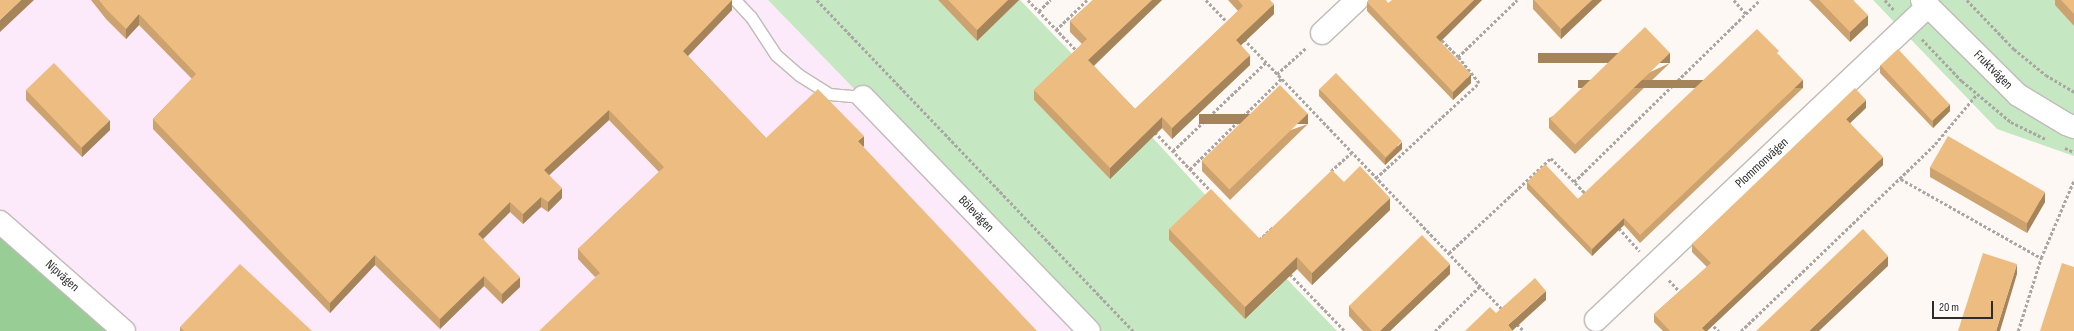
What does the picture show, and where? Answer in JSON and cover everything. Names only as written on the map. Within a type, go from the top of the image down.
[{"type":"street","points":[[1322,33],[1357,0]]},
{"type":"street","name":"Plommonvägen","points":[[1596,320],[1908,24],[1925,3]]},
{"type":"street","name":"Fruktvägen","points":[[1925,3],[2018,95],[2066,124],[2074,126]]},
{"type":"street","name":"Bölevägen","points":[[863,97],[1089,331]]},
{"type":"street","name":"Nipvägen","points":[[0,222],[124,331]]},
{"type":"lane","points":[[735,0],[751,17],[776,55],[799,75],[829,94],[863,97]]},
{"type":"path","points":[[816,0],[1133,331]]},
{"type":"path","points":[[1028,0],[1083,57]]},
{"type":"path","points":[[1039,11],[1050,0]]},
{"type":"path","points":[[1056,30],[1087,0]]},
{"type":"path","points":[[1206,0],[1233,28]]},
{"type":"path","points":[[1458,57],[1517,0]]},
{"type":"path","points":[[1734,0],[1746,14]]},
{"type":"path","points":[[1574,182],[1760,0]]},
{"type":"path","points":[[1884,0],[1962,81],[1977,94],[2011,122],[2053,142]]},
{"type":"path","points":[[1967,0],[2014,49],[2046,75],[2074,92]]},
{"type":"path","points":[[1277,74],[1322,33]]},
{"type":"path","points":[[1239,34],[1508,314]]},
{"type":"path","points":[[1376,178],[1479,83],[1458,57],[1437,36]]},
{"type":"path","points":[[1173,151],[1266,62]]},
{"type":"path","points":[[1190,169],[1281,79]]},
{"type":"path","points":[[1741,331],[1901,179],[1935,144],[1977,94]]},
{"type":"path","points":[[1152,129],[1216,196]]},
{"type":"path","points":[[2060,145],[2074,152]]},
{"type":"path","points":[[1330,173],[1352,152]]},
{"type":"path","points":[[1449,254],[1551,158],[1590,199]]},
{"type":"path","points":[[1901,179],[2041,258]]},
{"type":"path","points":[[2018,331],[2041,258],[2074,180]]},
{"type":"path","points":[[1258,241],[1275,225]]},
{"type":"path","points":[[1617,226],[1685,297]]},
{"type":"path","points":[[1253,235],[1264,246]]},
{"type":"path","points":[[1286,269],[1345,331]]},
{"type":"path","points":[[1435,331],[1480,286]]},
{"type":"path","points":[[1706,319],[1719,331]]},
{"type":"path","points":[[1513,320],[1524,331]]},
{"type":"shaded area","points":[[0,0],[768,0],[1089,331],[124,331],[0,222]]},
{"type":"green space","points":[[768,0],[938,0],[977,41],[1016,0],[1020,0],[1077,59],[1034,100],[1110,178],[1151,136],[1211,201],[1245,319],[1276,290],[1285,277],[1337,331],[1089,331]]},
{"type":"green space","points":[[1873,0],[2074,0],[2074,156],[1997,129]]},
{"type":"green space","points":[[0,222],[124,331],[0,331]]},
{"type":"building","points":[[0,0],[21,0],[0,20]]},
{"type":"building","points":[[99,0],[732,0],[683,51],[766,138],[818,89],[864,136],[858,141],[1037,331],[539,331],[600,273],[578,249],[664,167],[609,110],[544,170],[562,188],[548,202],[541,197],[523,214],[510,202],[478,234],[520,277],[502,294],[484,276],[440,319],[375,255],[330,303],[153,119],[196,74],[139,14],[126,29]]},
{"type":"building","points":[[948,0],[1008,0],[977,30]]},
{"type":"building","points":[[1093,0],[1152,0],[1088,60],[1135,109],[1243,6],[1238,0],[1270,0],[1274,4],[1236,40],[1250,55],[1172,128],[1162,117],[1110,168],[1034,90],[1087,39],[1070,21]]},
{"type":"building","points":[[1369,0],[1386,0],[1388,3],[1392,0],[1474,0],[1436,37],[1471,74],[1453,92],[1367,2]]},
{"type":"building","points":[[1534,0],[1592,0],[1561,29]]},
{"type":"building","points":[[1819,0],[1853,0],[1868,15],[1850,32]]},
{"type":"building","points":[[2061,0],[2074,0],[2074,14]]},
{"type":"building","points":[[1645,27],[1670,53],[1575,145],[1550,119]]},
{"type":"building","points":[[1757,29],[1779,51],[1777,53],[1803,80],[1640,235],[1624,218],[1592,249],[1527,182],[1545,164],[1578,199]]},
{"type":"building","points":[[1898,49],[1950,105],[1932,121],[1880,65]]},
{"type":"building","points":[[54,63],[110,121],[82,148],[26,90]]},
{"type":"building","points":[[1336,73],[1402,141],[1385,157],[1319,89]]},
{"type":"building","points":[[1280,85],[1308,114],[1229,189],[1202,161]]},
{"type":"building","points":[[1855,88],[1866,100],[1846,119],[1883,157],[1702,328],[1705,331],[1670,331],[1654,314],[1711,263],[1692,244]]},
{"type":"building","points":[[1948,136],[2045,192],[2027,223],[1930,167]]},
{"type":"building","points":[[1360,166],[1390,198],[1312,273],[1297,257],[1245,307],[1169,229],[1211,189],[1260,239],[1332,170],[1344,182]]},
{"type":"building","points":[[1863,229],[1888,256],[1809,331],[1756,331]]},
{"type":"building","points":[[1422,235],[1450,264],[1380,331],[1372,331],[1349,306]]},
{"type":"building","points":[[1983,253],[2017,264],[1996,331],[1958,331]]},
{"type":"building","points":[[2062,263],[2074,267],[2074,331],[2040,331]]},
{"type":"building","points":[[240,264],[312,331],[184,331],[180,327]]},
{"type":"building","points":[[1535,278],[1546,291],[1508,325],[1513,331],[1465,331],[1490,307],[1496,313]]}]
